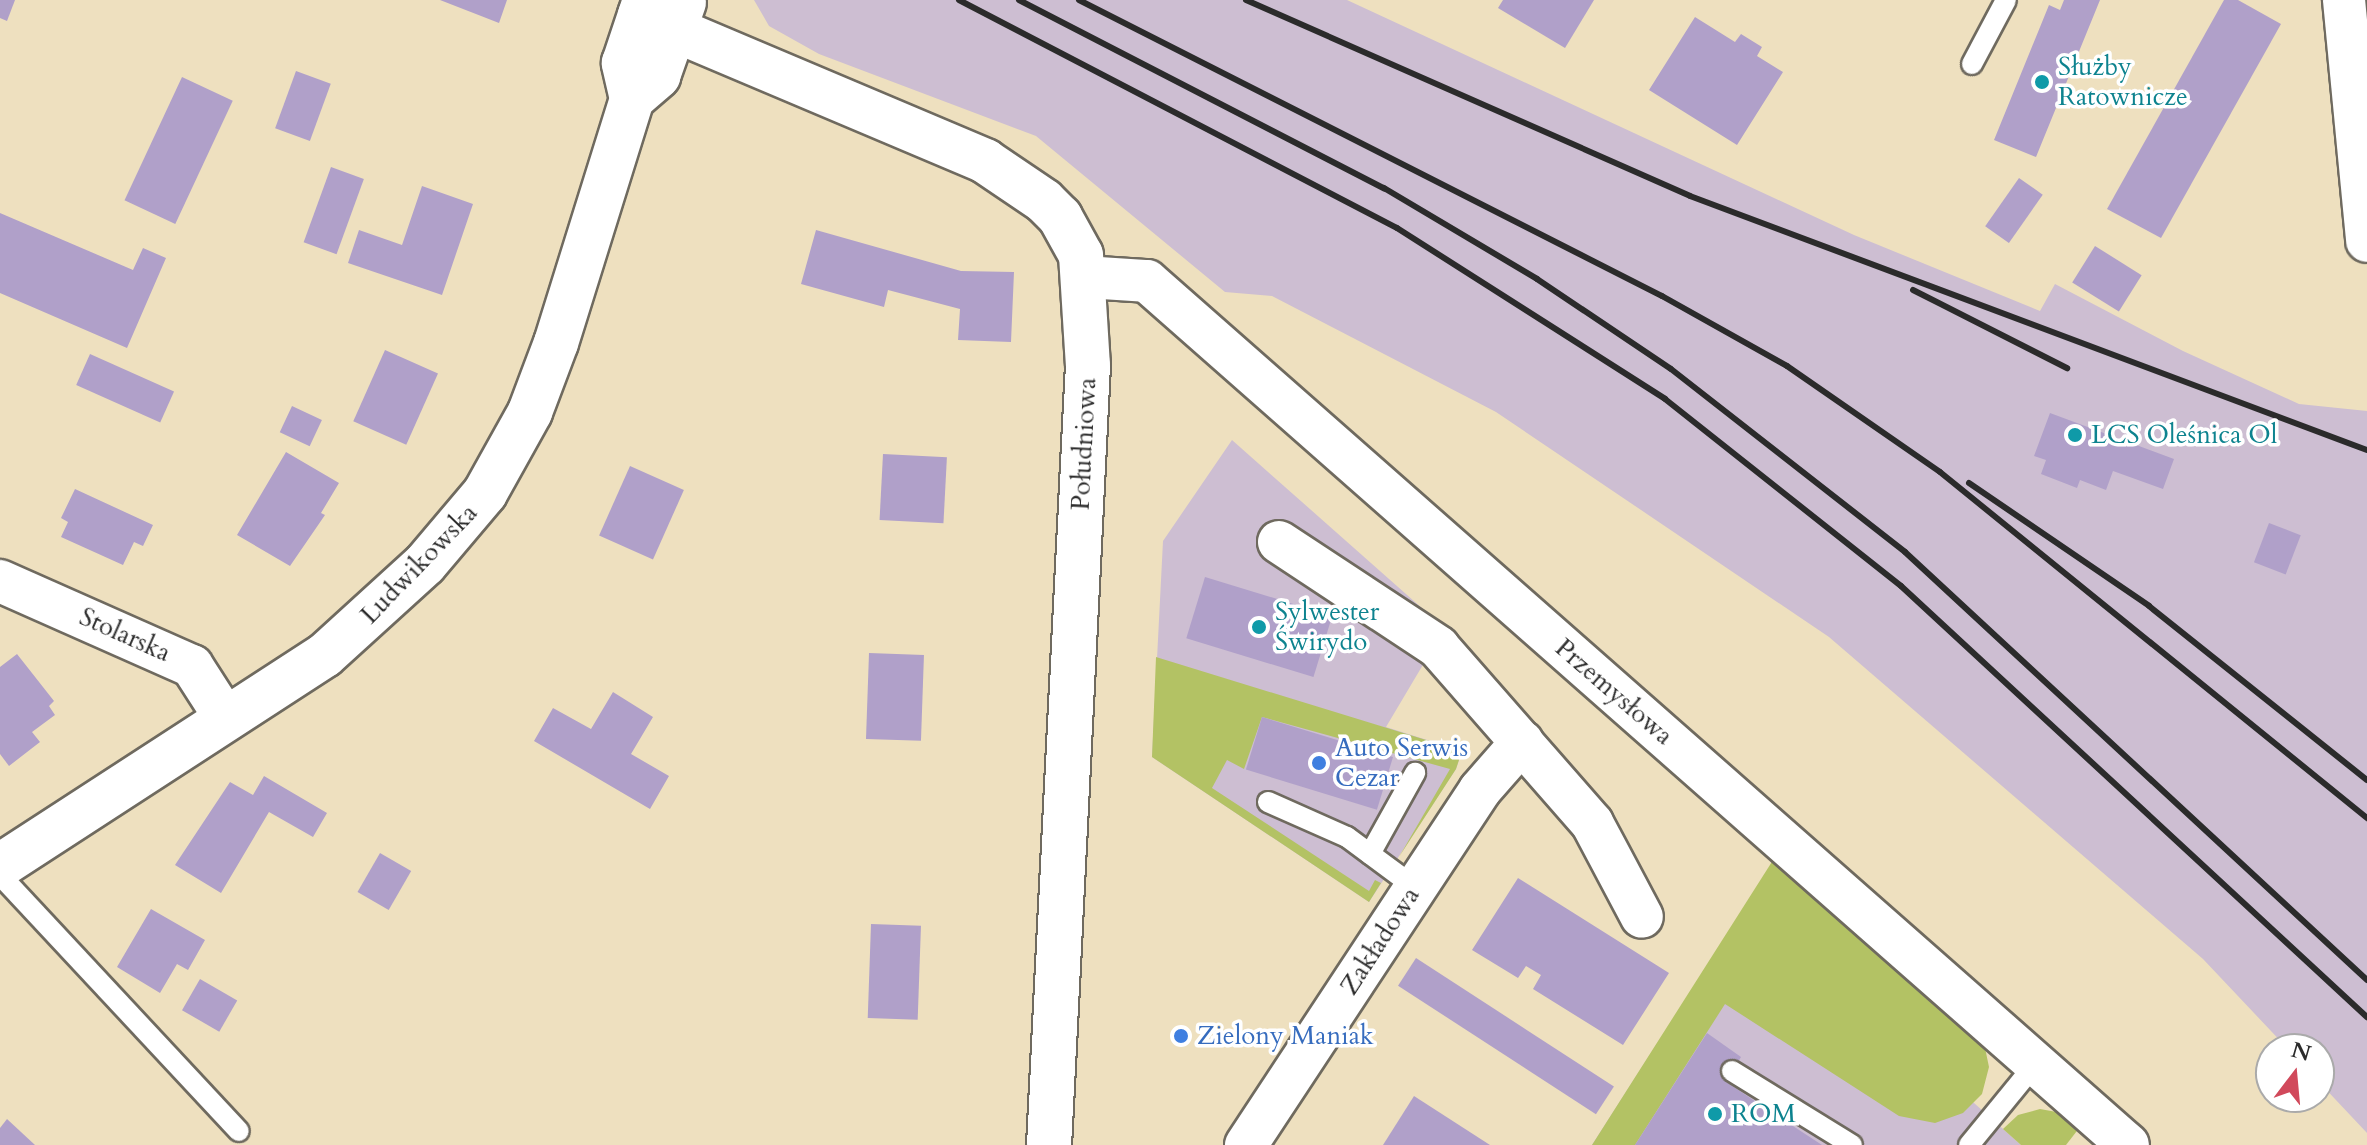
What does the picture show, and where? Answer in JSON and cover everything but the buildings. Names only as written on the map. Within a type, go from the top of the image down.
[{"type":"street","points":[[2344,0],[2367,241]]},
{"type":"street","name":"Ludwikowska","points":[[0,866],[354,632],[453,535],[485,493],[523,425],[556,343],[632,99],[624,63],[661,11]]},
{"type":"street","name":"Południowa","points":[[661,11],[985,161],[1060,217],[1081,255],[1085,277],[1088,365],[1049,1145]]},
{"type":"street","name":"Przemysłowa","points":[[1085,277],[1147,281],[2128,1145]]},
{"type":"street","points":[[1279,542],[1438,647],[1592,823],[1642,917]]},
{"type":"street","name":"Stolarska","points":[[0,581],[192,666],[226,719]]},
{"type":"street","name":"Zakładowa","points":[[1246,1145],[1480,790],[1522,742]]},
{"type":"lane","points":[[1972,64],[2006,0]]},
{"type":"lane","points":[[1370,854],[1415,773]]},
{"type":"lane","points":[[1268,802],[1347,837],[1416,888]]},
{"type":"lane","points":[[0,875],[239,1131]]},
{"type":"lane","points":[[1969,1145],[2036,1063]]},
{"type":"lane","points":[[1732,1071],[1852,1145]]},
{"type":"shaded area","points":[[754,0],[1347,0],[1854,235],[2040,311],[2055,284],[2183,351],[2299,404],[2367,411],[2367,1133],[2335,1099],[2335,1033],[2273,1033],[2203,959],[1829,637],[1496,412],[1272,296],[1225,292],[1036,136],[819,54],[769,26]]},
{"type":"shaded area","points":[[1232,440],[1450,633],[1427,658],[1386,727],[1462,751],[1456,769],[1369,902],[1152,757],[1163,541]]},
{"type":"shaded area","points":[[1746,905],[1974,1103],[2021,1145],[1592,1145]]},
{"type":"green space","points":[[1156,657],[1462,751],[1456,769],[1399,857],[1450,769],[1262,717],[1244,769],[1227,760],[1212,788],[1369,891],[1375,880],[1381,883],[1369,902],[1152,757]]},
{"type":"green space","points":[[1775,857],[1984,1043],[1989,1067],[1982,1094],[1963,1113],[1935,1123],[1899,1116],[1725,1004],[1635,1145],[1592,1145]]},
{"type":"green space","points":[[2040,1109],[2062,1113],[2080,1127],[2066,1145],[2021,1145],[2003,1129],[2018,1115]]},
{"type":"railway","points":[[959,0],[1397,228],[1665,399],[1901,586],[2367,1017]]},
{"type":"railway","points":[[1019,0],[1384,188],[1537,279],[1671,369],[1905,552],[2367,980]]},
{"type":"railway","points":[[1079,0],[1662,296],[1787,366],[1940,472],[2367,818]]},
{"type":"railway","points":[[1246,0],[1690,196],[2367,450]]},
{"type":"railway","points":[[1913,290],[2067,368]]},
{"type":"railway","points":[[1969,483],[2149,606],[2367,780]]},
{"type":"place","name":"Służby Ratownicze","points":[[2042,82]]},
{"type":"place","name":"LCS Oleśnica Ol","points":[[2075,435]]},
{"type":"place","name":"Sylwester Świrydo","points":[[1259,627]]},
{"type":"place","name":"Auto Serwis Cezar","points":[[1319,763]]},
{"type":"place","name":"Zielony Maniak","points":[[1181,1036]]},
{"type":"place","name":"ROM","points":[[1715,1114]]}]
